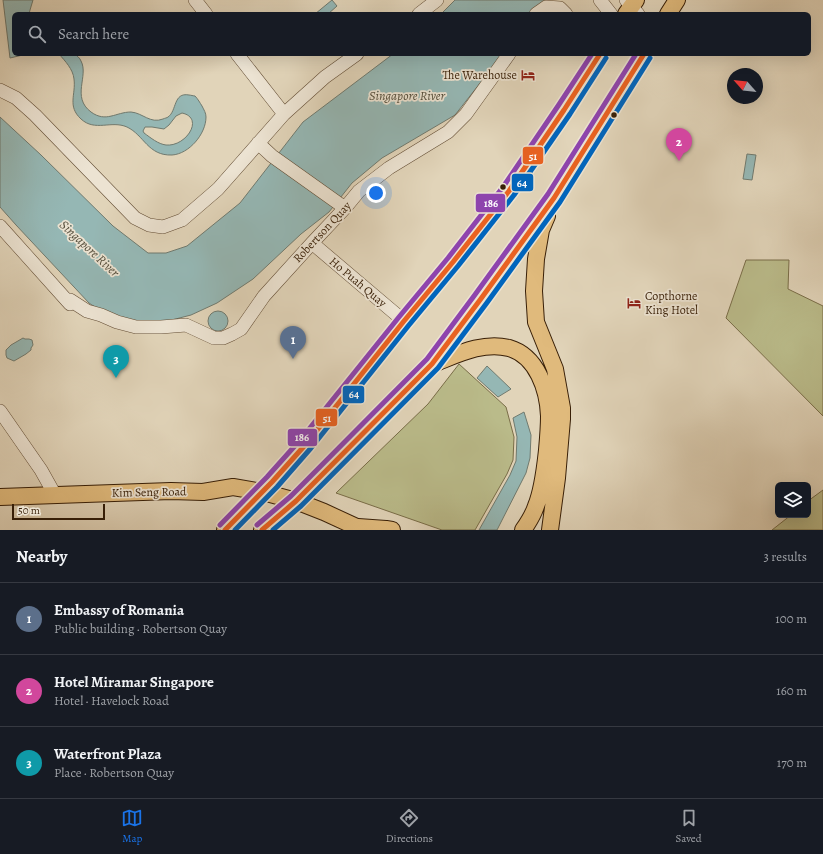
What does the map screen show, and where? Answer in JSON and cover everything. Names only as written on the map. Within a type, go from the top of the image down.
[{"type":"main road","points":[[669,12],[677,0]]},
{"type":"main road","points":[[225,530],[263,492],[306,444],[509,191],[599,56]]},
{"type":"main road","points":[[262,530],[296,501],[328,467],[432,364],[554,198],[643,56]]},
{"type":"main road","points":[[523,530],[536,507],[544,472],[549,416],[554,400],[555,369],[536,322],[534,291],[536,259],[541,230],[554,198]]},
{"type":"main road","points":[[432,364],[478,348],[494,346],[509,348],[523,354],[538,372],[544,386],[554,400],[562,419],[557,478],[550,530]]},
{"type":"main road","name":"Kim Seng Road","points":[[0,497],[171,491],[203,492],[233,487],[263,492],[296,501],[330,514],[360,529]]},
{"type":"main road","points":[[360,529],[392,530]]},
{"type":"street","points":[[195,0],[204,12]]},
{"type":"street","points":[[422,12],[437,0]]},
{"type":"street","points":[[539,12],[546,7],[560,8],[564,12]]},
{"type":"street","points":[[239,56],[284,114]]},
{"type":"street","points":[[0,90],[16,98],[35,115],[135,218],[149,225],[163,227],[182,220],[218,189],[284,114],[326,77],[354,56]]},
{"type":"street","name":"Robertson Quay","points":[[0,226],[70,304],[70,300],[87,311],[101,315],[116,322],[136,327],[186,325],[214,338],[223,338],[241,329],[264,296],[360,191],[383,173],[448,132],[466,114],[508,56]]},
{"type":"street","points":[[258,143],[272,156],[345,208]]},
{"type":"street","name":"Ho Puah Quay","points":[[312,243],[404,321]]},
{"type":"street","points":[[0,411],[41,470],[55,495]]},
{"type":"green space","points":[[746,260],[789,260],[788,289],[823,306],[823,416],[726,318]]},
{"type":"green space","points":[[459,364],[506,407],[514,437],[513,460],[507,474],[475,530],[442,530],[336,493],[428,404]]},
{"type":"green space","points":[[823,490],[823,530],[772,530],[787,518],[811,518],[811,499]]},
{"type":"water","points":[[3,0],[33,0],[30,12],[12,12],[12,56],[18,56],[10,58]]},
{"type":"water","points":[[332,0],[337,6],[330,12],[317,12]]},
{"type":"water","points":[[455,0],[545,0],[536,12],[443,12]]},
{"type":"water","points":[[61,56],[77,56],[81,60],[83,67],[81,93],[82,100],[91,112],[101,117],[131,112],[154,120],[167,118],[173,111],[180,96],[195,96],[202,106],[206,116],[200,136],[190,147],[178,154],[172,155],[157,152],[152,149],[138,135],[127,127],[121,125],[92,125],[86,123],[74,110],[74,79],[68,65]],"holes":[[[182,113],[189,116],[192,120],[190,132],[180,142],[173,144],[166,145],[160,143],[149,137],[143,131],[145,127],[164,129],[176,116]]]},
{"type":"water","name":"Singapore River","points":[[390,56],[501,56],[455,115],[382,158],[352,183],[329,212],[301,234],[253,279],[217,303],[191,315],[164,322],[132,322],[104,313],[89,303],[0,207],[0,117],[113,226],[148,253],[166,253],[187,246],[240,203],[303,122]]},
{"type":"water","points":[[747,154],[756,155],[752,180],[743,179]]},
{"type":"water","points":[[218,311],[225,314],[228,321],[225,328],[218,331],[211,328],[208,321],[211,314]]},
{"type":"water","points":[[23,338],[32,340],[33,345],[31,350],[14,361],[7,358],[6,350],[11,345]]},
{"type":"water","points":[[487,366],[511,389],[498,397],[477,378]]},
{"type":"water","points":[[524,412],[531,435],[530,458],[526,473],[497,530],[479,530],[510,475],[516,461],[517,437],[513,418]]},
{"type":"transit line","name":"186","points":[[220,525],[267,477],[301,439],[448,258],[503,187],[591,56]]},
{"type":"transit line","name":"51","points":[[225,530],[272,482],[306,444],[509,191],[599,56]]},
{"type":"transit line","name":"186","points":[[257,525],[291,496],[427,359],[548,194],[635,56]]},
{"type":"transit line","name":"51","points":[[262,530],[296,501],[432,364],[554,198],[643,56]]},
{"type":"transit line","name":"64","points":[[235,530],[277,487],[311,448],[514,195],[570,114],[606,58]]},
{"type":"transit line","name":"64","points":[[273,530],[301,506],[438,368],[560,202],[650,58]]},
{"type":"place","name":"The Warehouse","points":[[528,75]]},
{"type":"place","name":"Hotel Miramar Singapore","points":[[679,161]]},
{"type":"place","name":"Copthorne King Hotel","points":[[634,303]]},
{"type":"place","name":"Embassy of Romania","points":[[293,359]]},
{"type":"place","name":"Waterfront Plaza","points":[[116,378]]}]
